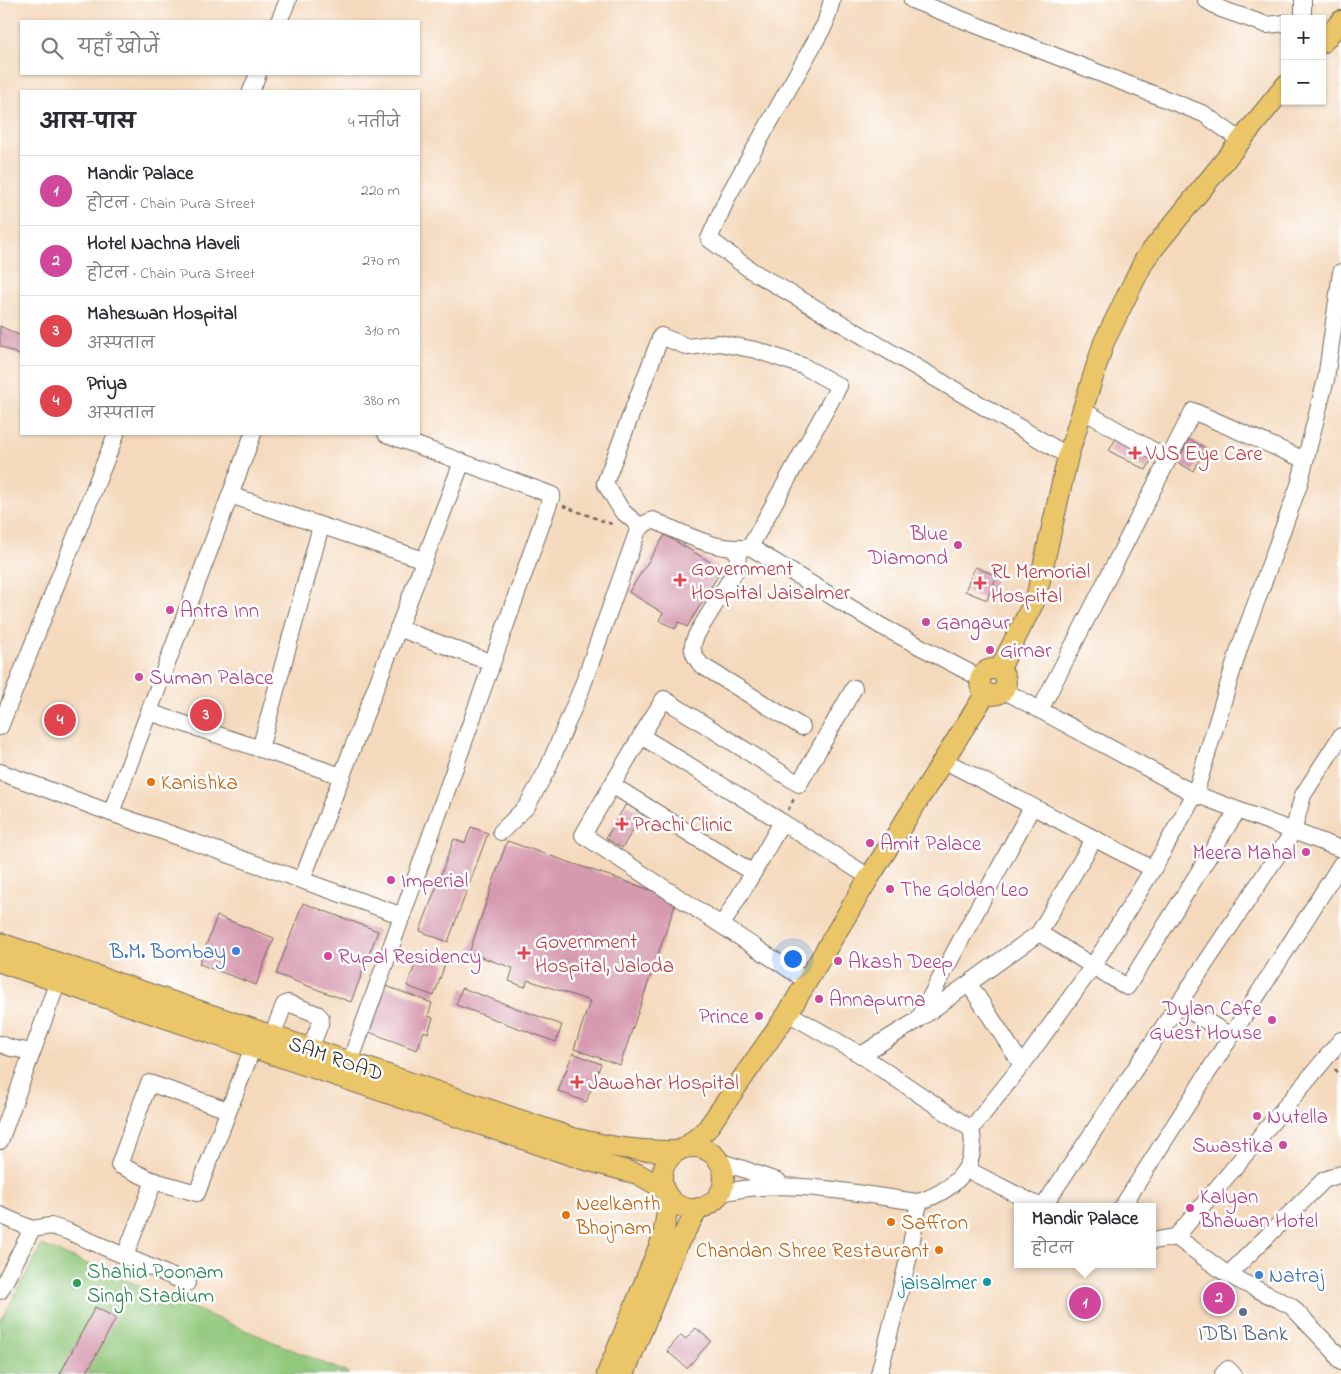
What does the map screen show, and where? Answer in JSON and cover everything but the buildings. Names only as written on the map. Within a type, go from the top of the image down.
[{"type":"main road","points":[[1326,39],[1341,22]]},
{"type":"main road","points":[[607,1374],[663,1237],[666,1194],[662,1172],[665,1163],[707,1128],[788,1013],[869,877],[992,683],[1036,598],[1068,456],[1104,342],[1145,259],[1281,91]]},
{"type":"main road","name":"SAM ROAD","points":[[0,943],[573,1138],[609,1147],[644,1151],[681,1149]]},
{"type":"main road","points":[[0,962],[582,1159],[638,1174],[666,1194],[676,1204],[685,1208],[699,1208],[712,1202],[719,1194],[723,1184],[724,1174],[721,1163],[708,1146],[706,1138],[707,1128]]},
{"type":"main road","points":[[681,1149],[696,1147],[706,1149],[721,1163]]},
{"type":"main road","points":[[624,1374],[677,1245],[699,1208]]},
{"type":"street","points":[[279,20],[288,0]]},
{"type":"street","points":[[832,0],[825,24],[728,196],[709,239],[752,271],[1068,456]]},
{"type":"street","points":[[912,0],[1204,114],[1240,140]]},
{"type":"street","points":[[1206,0],[1221,10],[1267,25],[1281,23]]},
{"type":"street","points":[[1303,0],[1303,15]]},
{"type":"street","points":[[251,90],[258,75]]},
{"type":"street","points":[[971,1129],[1022,1065],[1093,966],[1153,869],[1195,794],[1239,649],[1299,486],[1326,379],[1341,272]]},
{"type":"street","points":[[639,530],[622,511],[605,483],[661,336],[688,347],[719,343],[756,350],[803,366],[839,386],[745,548],[736,570],[698,632],[693,641],[692,649],[695,657],[701,664],[802,728]]},
{"type":"street","points":[[1082,410],[1168,459]]},
{"type":"street","points":[[1040,710],[1193,411],[1305,460]]},
{"type":"street","points":[[0,727],[116,435]]},
{"type":"street","points":[[112,813],[253,435]]},
{"type":"street","points":[[350,1062],[552,495],[389,435]]},
{"type":"street","points":[[302,880],[462,462]]},
{"type":"street","points":[[230,495],[424,560]]},
{"type":"street","points":[[501,832],[527,806],[547,770],[581,690],[639,530],[653,520],[704,542],[745,548],[881,626],[992,683],[1195,794],[1293,832],[1339,844]]},
{"type":"street","points":[[260,749],[321,526]]},
{"type":"street","points":[[398,628],[492,663]]},
{"type":"street","points":[[807,981],[583,835],[664,699],[799,784],[854,688]]},
{"type":"street","points":[[149,712],[342,776]]},
{"type":"street","points":[[641,736],[869,877]]},
{"type":"street","points":[[1045,1203],[1293,832],[1303,795],[1341,736]]},
{"type":"street","points":[[942,760],[1153,869]]},
{"type":"street","points":[[0,772],[403,916]]},
{"type":"street","points":[[612,784],[753,873]]},
{"type":"street","points":[[918,1020],[1032,807]]},
{"type":"street","points":[[1039,933],[1127,987],[1237,811]]},
{"type":"street","points":[[722,926],[782,822]]},
{"type":"street","points":[[861,1055],[918,1020],[1039,933],[1094,839]]},
{"type":"street","points":[[1125,1203],[1341,864]]},
{"type":"street","points":[[0,1141],[58,981]]},
{"type":"street","points":[[969,984],[1022,1065]]},
{"type":"street","points":[[272,1036],[284,1005],[288,1003],[317,1014],[321,1018],[310,1049]]},
{"type":"street","points":[[1178,1004],[1230,1036]]},
{"type":"street","points":[[721,1163],[798,1186],[920,1202],[936,1196],[952,1185],[966,1169],[973,1154],[974,1141],[971,1129],[861,1055],[788,1013]]},
{"type":"street","points":[[1156,1240],[1176,1237],[1341,1040]]},
{"type":"street","points":[[0,1044],[32,1052]]},
{"type":"street","points":[[228,1110],[149,1083],[120,1165],[154,1180],[196,1193],[252,1048]]},
{"type":"street","points":[[966,1169],[1034,1203]]},
{"type":"street","points":[[1228,1275],[1324,1180],[1341,1174]]},
{"type":"street","points":[[125,1256],[154,1180]]},
{"type":"street","points":[[719,1194],[760,1186],[798,1186]]},
{"type":"street","points":[[879,1374],[908,1260],[920,1202]]},
{"type":"street","points":[[0,1215],[32,1229],[51,1226],[67,1231],[187,1283]]},
{"type":"street","points":[[0,1291],[32,1229]]},
{"type":"street","points":[[1176,1237],[1228,1275],[1291,1306],[1335,1352],[1341,1362]]},
{"type":"street","points":[[1223,1374],[1228,1369],[1233,1374]]},
{"type":"path","points":[[550,501],[639,530]]},
{"type":"path","points":[[782,822],[799,790],[799,784]]},
{"type":"green space","name":"Shahid Poonam Singh Stadium","points":[[42,1245],[350,1374],[0,1374],[0,1322]]},
{"type":"place","name":"VJS Eye Care","points":[[1135,453]]},
{"type":"place","name":"Blue Diamond","points":[[958,545]]},
{"type":"place","name":"Government Hospital Jaisalmer","points":[[680,580]]},
{"type":"place","name":"RL Memorial Hospital","points":[[980,583]]},
{"type":"place","name":"Antra Inn","points":[[170,610]]},
{"type":"place","name":"Gangaur","points":[[926,622]]},
{"type":"place","name":"Girnar","points":[[990,650]]},
{"type":"place","name":"Suman Palace","points":[[139,677]]},
{"type":"place","name":"Maheswan Hospital","points":[[206,715]]},
{"type":"place","name":"Priya","points":[[60,720]]},
{"type":"place","name":"Kanishka","points":[[151,782]]},
{"type":"place","name":"Prachi Clinic","points":[[622,824]]},
{"type":"place","name":"Amit Palace","points":[[870,843]]},
{"type":"place","name":"Meera Mahal","points":[[1306,852]]},
{"type":"place","name":"Imperial","points":[[391,880]]},
{"type":"place","name":"The Golden Leo","points":[[890,889]]},
{"type":"place","name":"B.M. Bombay","points":[[236,951]]},
{"type":"place","name":"Government Hospital, Jaloda","points":[[524,953]]},
{"type":"place","name":"Rupal Residency","points":[[328,956]]},
{"type":"place","name":"Akash Deep","points":[[838,961]]},
{"type":"place","name":"Annapurna","points":[[819,999]]},
{"type":"place","name":"Prince","points":[[759,1016]]},
{"type":"place","name":"Dylan Cafe Guest House","points":[[1272,1020]]},
{"type":"place","name":"Jawahar Hospital","points":[[577,1082]]},
{"type":"place","name":"Nutella","points":[[1257,1116]]},
{"type":"place","name":"Swastika","points":[[1283,1145]]},
{"type":"place","name":"Kalyan Bhawan Hotel","points":[[1190,1208]]},
{"type":"place","name":"Neelkanth Bhojnam","points":[[566,1215]]},
{"type":"place","name":"Saffron","points":[[891,1222]]},
{"type":"place","name":"Chandan Shree Restaurant","points":[[939,1250]]},
{"type":"place","name":"Natraj","points":[[1259,1275]]},
{"type":"place","name":"jaisalmer","points":[[987,1282]]},
{"type":"place","name":"Shahid Poonam Singh Stadium","points":[[77,1283]]},
{"type":"place","name":"Hotel Nachna Haveli","points":[[1219,1298]]},
{"type":"place","name":"Mandir Palace","points":[[1085,1303]]},
{"type":"place","name":"IDBI Bank","points":[[1243,1312]]}]
